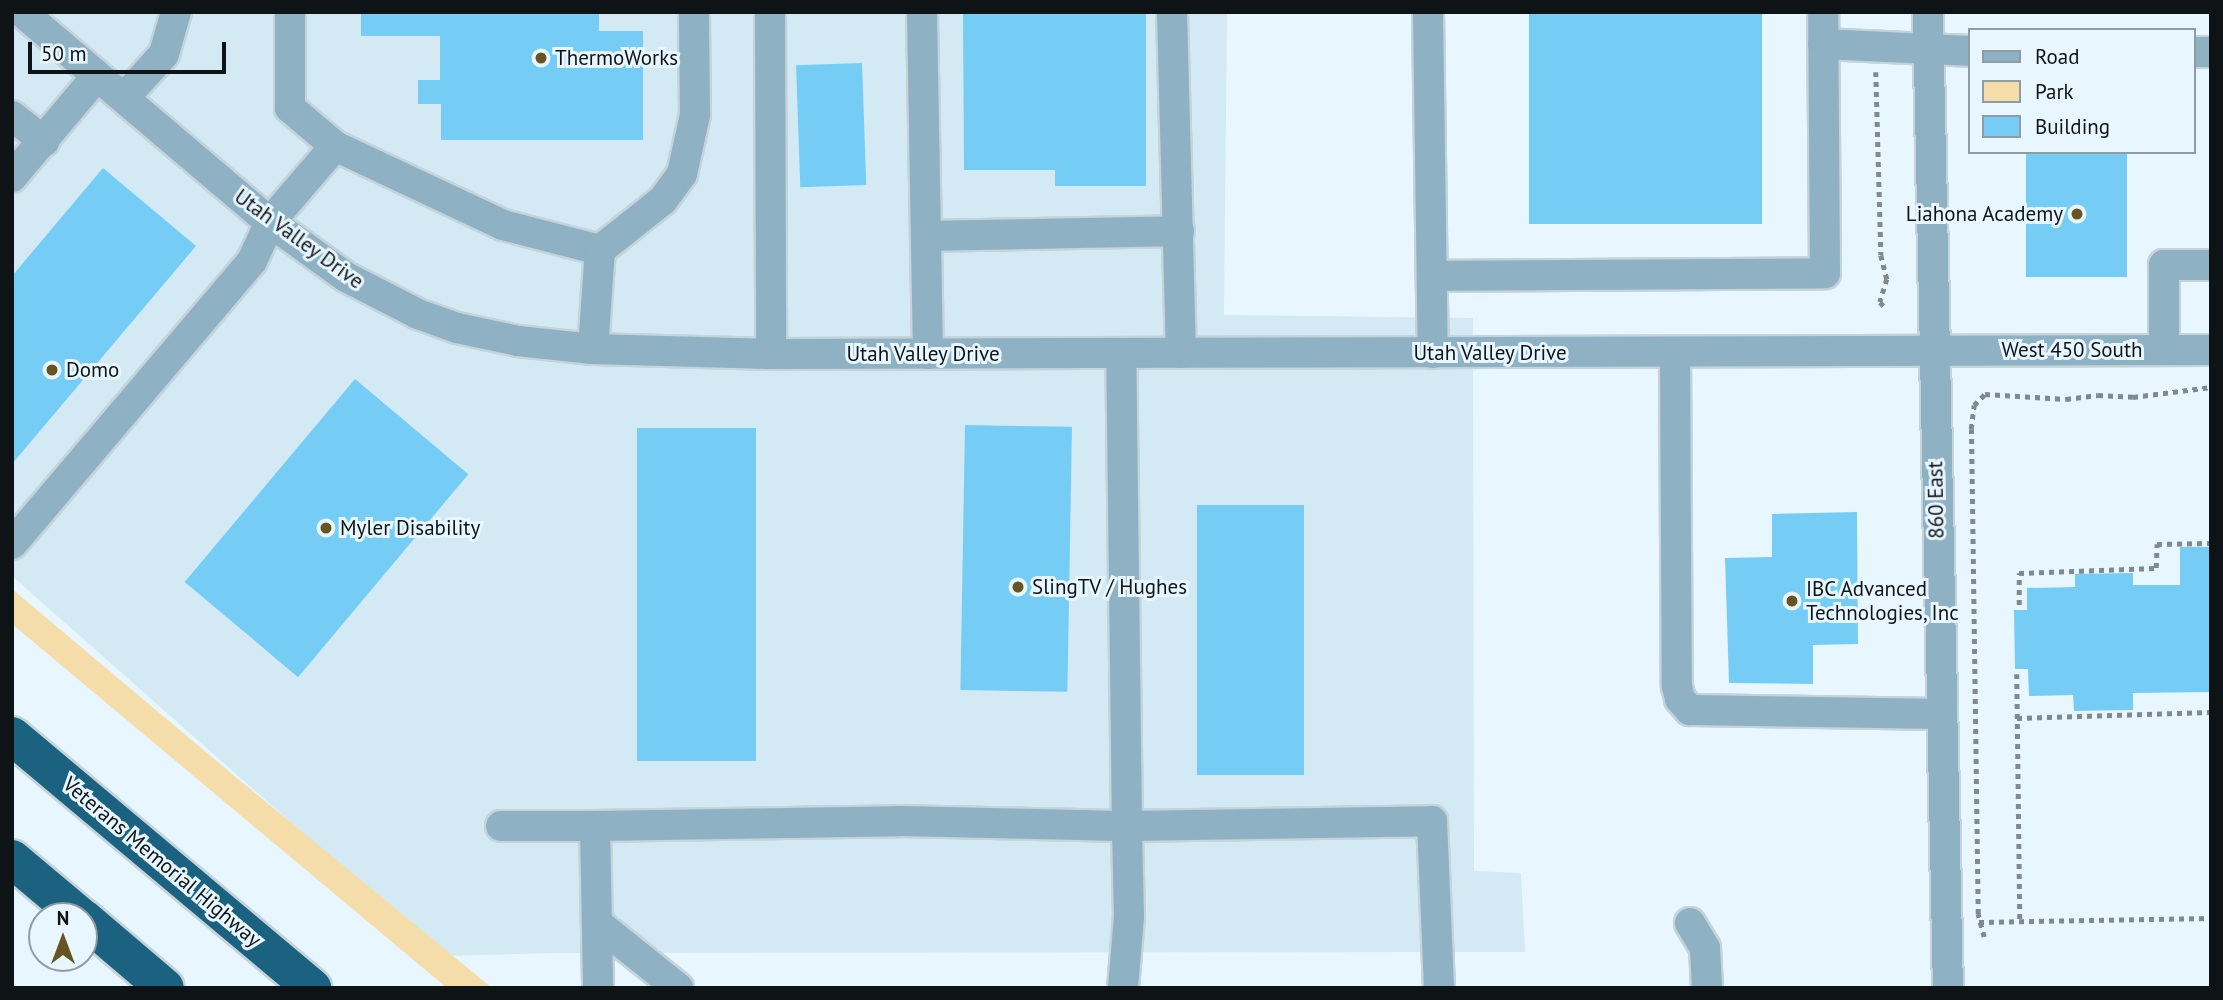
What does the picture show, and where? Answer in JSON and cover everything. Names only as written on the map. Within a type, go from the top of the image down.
[{"type":"highway","name":"Veterans Memorial Highway","points":[[12,736],[312,988]]},
{"type":"highway","points":[[12,859],[63,902]]},
{"type":"highway","points":[[98,931],[166,988]]},
{"type":"street","name":"Utah Valley Drive","points":[[22,12],[270,222],[346,277],[418,314],[457,328],[519,341],[593,349],[771,354],[1933,352]]},
{"type":"street","points":[[124,98],[164,54],[176,12]]},
{"type":"street","points":[[290,12],[290,108],[335,146],[503,225],[600,250]]},
{"type":"street","points":[[593,349],[600,250],[663,200],[682,174],[695,116],[694,12]]},
{"type":"street","points":[[770,12],[771,354]]},
{"type":"street","points":[[922,12],[928,354]]},
{"type":"street","points":[[1172,12],[1181,353]]},
{"type":"street","points":[[1428,12],[1433,353]]},
{"type":"street","points":[[1432,276],[1825,273],[1823,12]]},
{"type":"street","name":"860 East","points":[[1928,12],[1948,988]]},
{"type":"street","points":[[1823,44],[1968,51]]},
{"type":"street","points":[[12,177],[97,76]]},
{"type":"street","points":[[12,116],[44,141]]},
{"type":"street","points":[[12,544],[252,261],[270,222],[335,146]]},
{"type":"street","points":[[927,236],[1179,231]]},
{"type":"street","points":[[2164,350],[2164,265],[2211,265]]},
{"type":"street","name":"West 450 South","points":[[1933,352],[2211,350]]},
{"type":"street","points":[[1675,352],[1676,686],[1680,699],[1690,710],[1941,714]]},
{"type":"street","points":[[1121,353],[1129,917],[1124,988]]},
{"type":"street","points":[[501,826],[900,821],[1127,826],[1432,821],[1439,988]]},
{"type":"street","points":[[595,825],[598,988]]},
{"type":"street","points":[[597,923],[678,988]]},
{"type":"street","points":[[1690,923],[1705,948],[1707,988]]},
{"type":"path","points":[[1877,71],[1881,255],[1887,279],[1880,302],[1884,306]]},
{"type":"path","points":[[1984,937],[1979,922],[1971,429],[1974,405],[1985,394],[2022,394],[2066,399],[2098,395],[2133,397],[2211,387]]},
{"type":"path","points":[[2019,605],[2019,573],[2156,568],[2157,544],[2211,543]]},
{"type":"path","points":[[2017,674],[2020,921]]},
{"type":"path","points":[[2017,718],[2211,712]]},
{"type":"path","points":[[1979,922],[2211,918]]},
{"type":"shaded area","points":[[12,12],[1227,12],[1224,315],[1473,318],[1474,871],[1521,873],[1525,952],[558,953],[442,956],[12,576]]},
{"type":"green space","points":[[12,589],[492,988],[447,988],[12,624]]},
{"type":"building","name":"ThermoWorks","points":[[361,12],[599,12],[599,31],[643,31],[643,140],[441,140],[441,104],[418,104],[418,80],[440,80],[440,36],[361,36]]},
{"type":"building","points":[[963,12],[1146,12],[1146,186],[1055,186],[1055,170],[964,170]]},
{"type":"building","points":[[1529,12],[1762,12],[1762,224],[1529,224]]},
{"type":"building","points":[[862,63],[866,185],[800,187],[796,65]]},
{"type":"building","name":"Liahona Academy","points":[[2026,154],[2127,154],[2127,277],[2026,277]]},
{"type":"building","name":"Domo","points":[[103,168],[196,246],[12,464],[12,276]]},
{"type":"building","name":"Myler Disability","points":[[355,379],[468,474],[298,677],[185,582]]},
{"type":"building","name":"SlingTV / Hughes","points":[[965,425],[1072,427],[1067,692],[960,690]]},
{"type":"building","points":[[637,428],[756,428],[756,761],[637,761]]},
{"type":"building","points":[[1197,505],[1304,505],[1304,775],[1197,775]]},
{"type":"building","name":"IBC Advanced Technologies, Inc","points":[[1857,512],[1858,644],[1813,645],[1813,684],[1729,683],[1725,558],[1772,557],[1772,514]]},
{"type":"building","points":[[2180,547],[2211,547],[2211,692],[2133,693],[2133,710],[2074,711],[2073,695],[2029,696],[2028,669],[2015,669],[2014,610],[2027,610],[2027,588],[2075,587],[2075,574],[2133,573],[2133,585],[2180,585]]},
{"type":"place","name":"ThermoWorks","points":[[541,58]]},
{"type":"place","name":"Liahona Academy","points":[[2077,214]]},
{"type":"place","name":"Domo","points":[[52,370]]},
{"type":"place","name":"Myler Disability","points":[[326,528]]},
{"type":"place","name":"SlingTV / Hughes","points":[[1018,587]]},
{"type":"place","name":"IBC Advanced Technologies, Inc","points":[[1792,601]]}]
